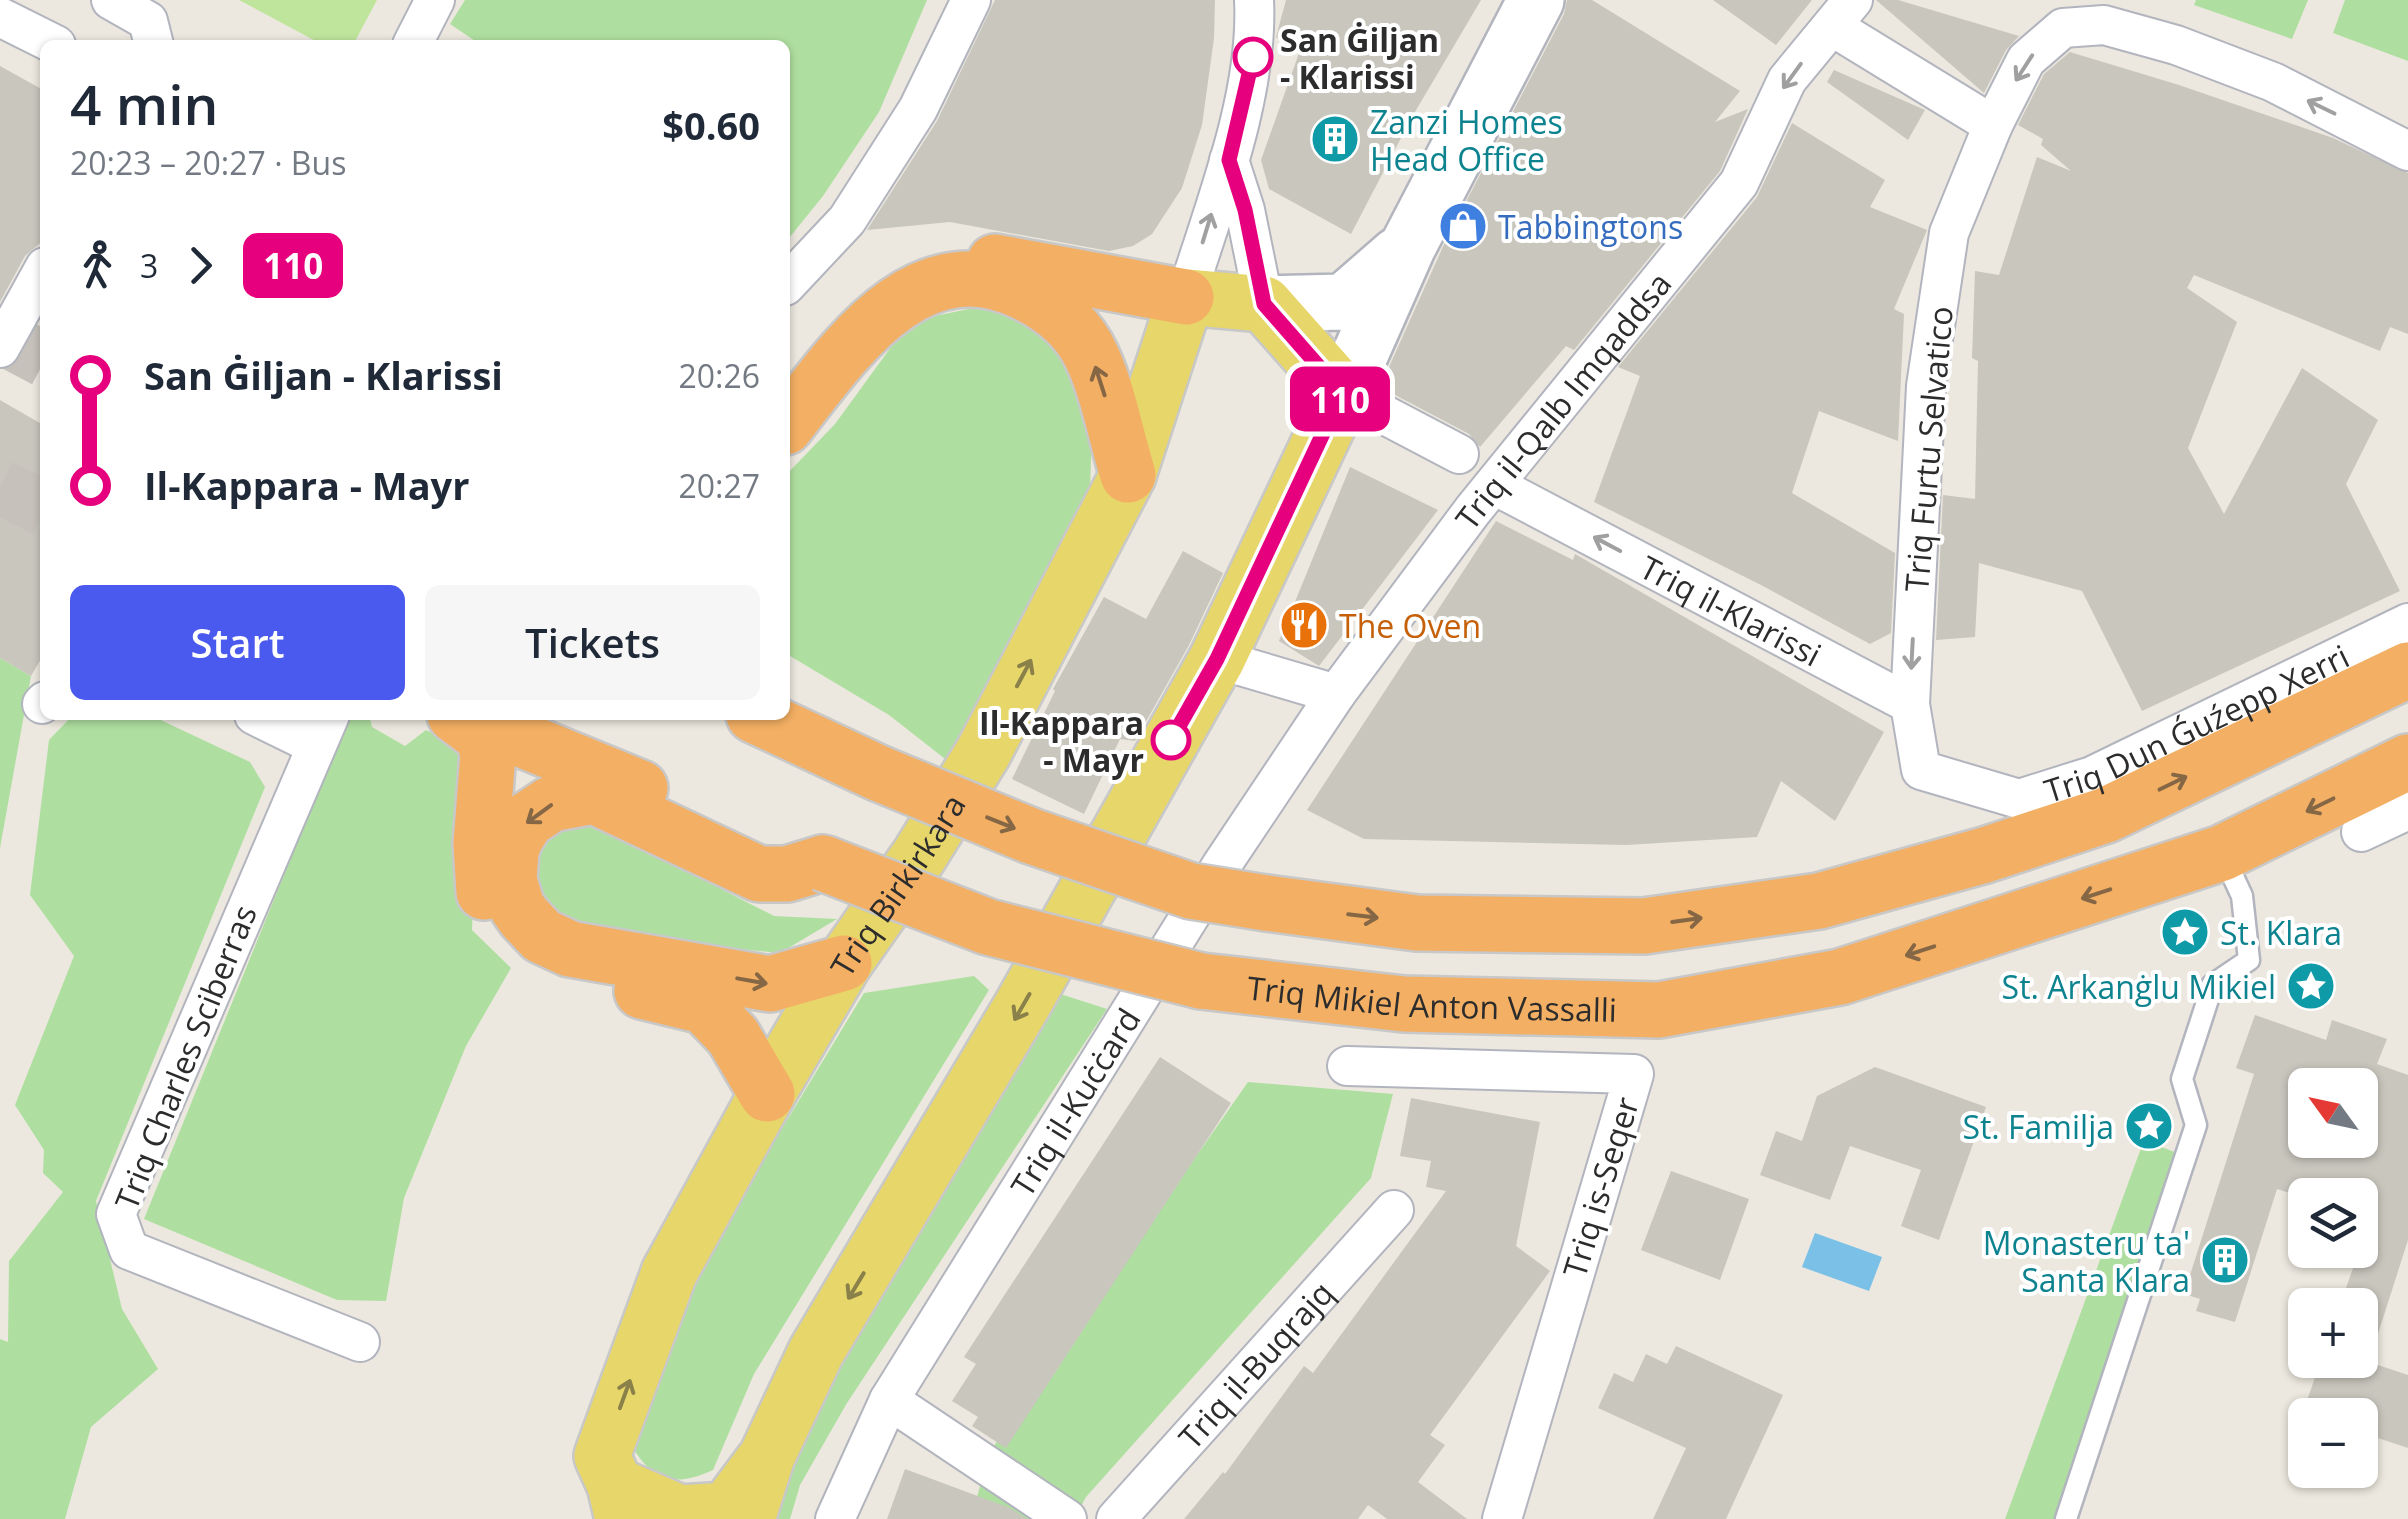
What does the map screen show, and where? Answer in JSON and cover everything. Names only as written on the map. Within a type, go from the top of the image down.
[{"type":"highway","points":[[790,385],[855,314],[891,288],[942,264],[964,260],[1008,262],[1186,297]]},
{"type":"highway","points":[[790,421],[862,330],[919,290],[951,280],[976,278],[1006,283],[1056,312],[1075,330],[1092,358],[1128,475]]},
{"type":"highway","points":[[765,720],[878,773],[1031,836],[1191,891],[1417,923],[1644,926],[1819,900],[1984,855],[2099,796],[2408,670]]},
{"type":"highway","points":[[790,689],[853,731],[878,773]]},
{"type":"highway","points":[[464,720],[482,736],[488,754],[482,862],[484,895],[496,928],[553,970],[704,1006],[733,1036],[767,1094]]},
{"type":"highway","name":"Triq Mikiel Anton Vassalli","points":[[470,720],[988,927],[1202,981],[1404,1004],[1659,1010],[1840,977],[2222,853],[2408,762]]},
{"type":"highway","points":[[823,862],[787,874],[759,874],[594,796],[551,804],[528,820],[515,840],[509,866],[512,893],[524,917],[542,936],[570,949],[770,984],[844,964]]},
{"type":"main road","name":"Triq Birkirkara","points":[[747,1519],[768,1456],[816,1352],[1023,1004],[1217,659],[1408,246],[1536,0]]},
{"type":"main road","name":"Triq Birkirkara","points":[[768,1456],[727,1510],[680,1512],[608,1495],[669,1273],[844,964],[919,856],[982,753],[1128,475],[1186,297],[1264,304],[1344,302],[1408,246]]},
{"type":"main road","points":[[1264,304],[1342,393]]},
{"type":"street","points":[[110,0],[148,21],[153,40]]},
{"type":"street","points":[[415,40],[435,0]]},
{"type":"street","points":[[790,281],[847,220],[918,109],[971,0]]},
{"type":"street","points":[[1186,297],[1229,160],[1253,57],[1255,2]]},
{"type":"street","points":[[1843,13],[1993,125]]},
{"type":"street","name":"Triq il-Qalb Imqaddsa","points":[[1336,694],[1494,485],[1740,183],[1787,80],[1843,13]]},
{"type":"street","points":[[0,17],[46,40]]},
{"type":"street","name":"Triq Furtu Selvatico","points":[[1910,704],[1926,386],[1950,232],[1993,125],[2026,60],[2063,28],[2104,25],[2176,46],[2272,82],[2408,150]]},
{"type":"street","points":[[1229,160],[1245,210],[1264,304]]},
{"type":"street","points":[[0,348],[40,276]]},
{"type":"street","points":[[1342,393],[1459,454]]},
{"type":"street","name":"Triq il-Klarissi","points":[[1494,485],[1910,704]]},
{"type":"street","name":"Triq Dun Ǵuźepp Xerri","points":[[1910,704],[1921,770],[2020,799],[2099,796],[2408,622]]},
{"type":"street","points":[[1217,659],[1336,694]]},
{"type":"street","name":"Triq il-Kuċċard","points":[[835,1519],[889,1400],[1222,866],[1336,694]]},
{"type":"street","name":"Triq Charles Sciberras","points":[[277,720],[322,730],[116,1214],[129,1250],[360,1342]]},
{"type":"street","points":[[2361,832],[2408,810]]},
{"type":"street","name":"Triq is-Seqer","points":[[1347,1066],[1634,1074],[1502,1519]]},
{"type":"street","name":"Triq il-Buqrajq","points":[[1116,1519],[1394,1210]]},
{"type":"street","points":[[889,1400],[1067,1519]]},
{"type":"lane","points":[[2066,1519],[2196,1125],[2182,1079],[2212,985],[2249,960],[2242,896],[2222,853]]},
{"type":"green space","points":[[239,0],[377,0],[356,40],[314,40]]},
{"type":"green space","points":[[465,0],[927,0],[879,112],[823,196],[790,237],[790,40],[474,40],[450,24]]},
{"type":"green space","points":[[2196,0],[2308,0],[2292,39],[2194,5]]},
{"type":"green space","points":[[2345,0],[2408,0],[2408,61],[2333,33]]},
{"type":"green space","points":[[983,306],[1019,320],[1070,350],[1093,406],[1090,489],[949,762],[889,715],[790,656],[790,471],[835,424],[894,343],[930,317]]},
{"type":"green space","points":[[0,658],[31,676],[0,848]]},
{"type":"green space","points":[[68,720],[161,720],[250,762],[265,787],[96,1201],[122,1309],[158,1369],[91,1427],[65,1519],[0,1519],[0,1339],[8,1342],[9,1261],[63,1192],[43,1173],[44,1150],[15,1105],[74,956],[30,895],[49,740]]},
{"type":"green space","points":[[347,720],[370,720],[372,727],[405,746],[426,730],[479,755],[472,930],[511,968],[466,1046],[404,1198],[386,1301],[337,1300],[144,1219]]},
{"type":"green space","points":[[590,822],[774,916],[837,919],[780,953],[572,932],[537,912],[536,840],[565,823]]},
{"type":"green space","points":[[974,976],[989,990],[754,1374],[713,1470],[683,1479],[660,1476],[642,1461],[625,1434],[638,1392],[659,1387],[695,1272],[864,993]]},
{"type":"green space","points":[[1048,990],[1107,1009],[847,1403],[800,1485],[790,1519],[761,1519],[776,1470]]},
{"type":"green space","points":[[1248,1082],[1393,1094],[1371,1178],[1086,1497],[1074,1519],[971,1519],[989,1453]]},
{"type":"green space","points":[[2144,1140],[2177,1153],[2055,1519],[2005,1519]]},
{"type":"water","points":[[1815,1233],[1882,1257],[1869,1291],[1802,1267]]},
{"type":"building","points":[[995,0],[1215,0],[1202,125],[1182,188],[1152,234],[1133,246],[1109,251],[950,222],[867,230],[937,121]]},
{"type":"building","points":[[1286,0],[1481,0],[1412,117],[1351,234],[1269,189],[1261,160],[1299,53],[1276,37]]},
{"type":"building","points":[[1567,0],[1592,0],[1740,91],[1715,122],[1748,109],[1720,171],[1574,350],[1566,346],[1480,447],[1469,434],[1380,387],[1446,240],[1564,14]]},
{"type":"building","points":[[1713,0],[1812,0],[1776,45]]},
{"type":"building","points":[[1876,0],[1898,0],[2019,36],[2006,50],[1984,93]]},
{"type":"building","points":[[2070,52],[2333,138],[2408,173],[2408,334],[2390,327],[2380,351],[2194,275],[2187,288],[2237,322],[2188,448],[2224,514],[2302,368],[2378,420],[2346,484],[2400,591],[2142,711],[2082,591],[1979,563],[1975,637],[1936,640],[1943,495],[1975,499],[1975,271],[1999,275],[2037,157],[2071,171],[2041,145],[2043,139],[2018,125],[2044,74]]},
{"type":"building","points":[[0,66],[40,88],[40,243],[25,256],[0,302]]},
{"type":"building","points":[[1834,70],[1925,110],[1908,140],[1827,82]]},
{"type":"building","points":[[1792,123],[1885,180],[1870,207],[1927,230],[1894,309],[1904,314],[1898,441],[1819,411],[1792,493],[1895,553],[1891,633],[1870,644],[1594,502],[1640,376],[1618,367],[1757,197]]},
{"type":"building","points":[[0,400],[40,423],[40,661],[31,676],[0,658]]},
{"type":"building","points":[[1350,467],[1438,510],[1319,666],[1279,641]]},
{"type":"building","points":[[1496,521],[1573,560],[1575,554],[1884,732],[1835,821],[1781,781],[1757,837],[1626,845],[1364,839],[1307,810]]},
{"type":"building","points":[[1183,551],[1223,573],[1189,645],[1135,741],[1120,739],[1084,814],[1012,779],[1053,689],[1104,597],[1146,619]]},
{"type":"building","name":"Monasteru ta' Santa Klara","points":[[2255,1015],[2326,1040],[2332,1020],[2387,1039],[2377,1064],[2408,1075],[2408,1240],[2378,1334],[2378,1288],[2346,1288],[2353,1268],[2378,1268],[2378,1178],[2288,1178],[2288,1193],[2277,1189],[2235,1322],[2196,1311],[2200,1299],[2184,1294],[2254,1074],[2236,1068]]},
{"type":"building","points":[[1160,1057],[1231,1103],[1006,1448],[972,1426],[978,1417],[952,1401],[976,1364],[964,1357]]},
{"type":"building","points":[[1875,1067],[1986,1107],[1939,1240],[1901,1226],[1921,1170],[1850,1146],[1830,1200],[1760,1175],[1776,1131],[1802,1141],[1817,1096]]},
{"type":"building","points":[[1411,1098],[1540,1122],[1516,1246],[1550,1271],[1430,1435],[1445,1445],[1418,1482],[1467,1519],[1387,1519],[1368,1505],[1358,1519],[1184,1519],[1225,1474],[1304,1366],[1313,1373],[1446,1191],[1426,1187],[1431,1161],[1400,1156]]},
{"type":"building","points":[[1671,1171],[1749,1199],[1720,1280],[1641,1250]]},
{"type":"building","points":[[1676,1346],[1783,1395],[1726,1519],[1653,1519],[1686,1448],[1598,1408],[1614,1373],[1633,1382],[1646,1354],[1667,1364]]},
{"type":"building","name":"Monasteru ta' Santa Klara","points":[[2378,1365],[2408,1375],[2408,1448],[2378,1438],[2378,1398],[2308,1398],[2315,1378],[2378,1378]]},
{"type":"building","points":[[905,1469],[1010,1508],[1027,1519],[887,1519]]},
{"type":"tunnel","points":[[0,336],[40,357]]},
{"type":"tunnel","points":[[0,487],[40,507]]},
{"type":"bus line","name":"110","points":[[1171,740],[1217,659],[1342,393],[1264,304],[1245,210],[1229,160],[1253,57]]},
{"type":"place","name":"San Ġiljan - Klarissi","points":[[1253,57]]},
{"type":"place","name":"Zanzi Homes Head Office","points":[[1335,139]]},
{"type":"place","name":"Tabbingtons","points":[[1463,226]]},
{"type":"place","name":"The Oven","points":[[1304,625]]},
{"type":"place","name":"Il-Kappara - Mayr","points":[[1171,740]]},
{"type":"place","name":"St. Klara","points":[[2185,932]]},
{"type":"place","name":"St. Arkanġlu Mikiel","points":[[2311,986]]},
{"type":"place","name":"St. Familja","points":[[2149,1126]]},
{"type":"place","name":"Monasteru ta' Santa Klara","points":[[2225,1260]]}]
